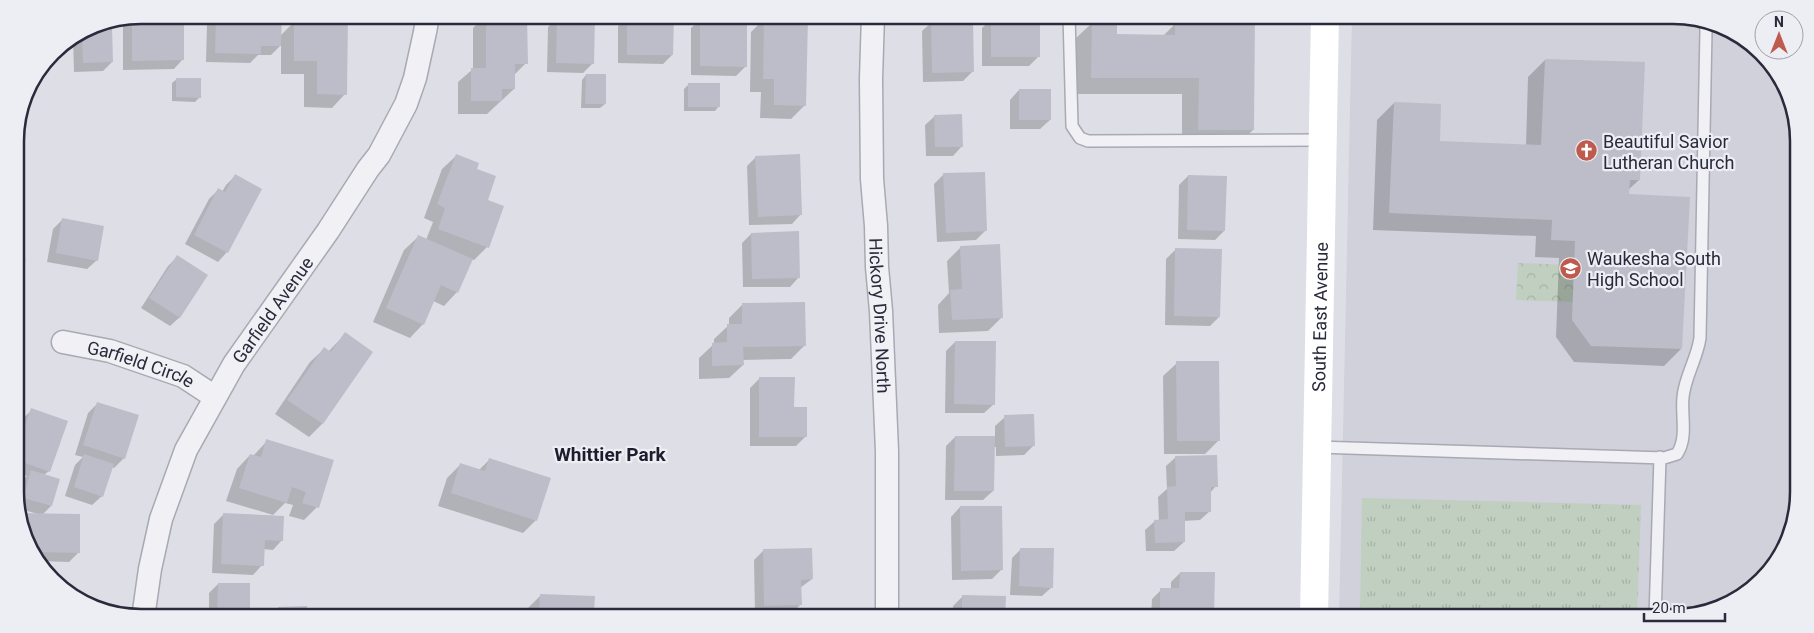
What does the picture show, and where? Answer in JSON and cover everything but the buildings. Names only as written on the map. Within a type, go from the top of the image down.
[{"type":"main road","name":"South East Avenue","points":[[1314,609],[1325,24]]},
{"type":"street","name":"Garfield Avenue","points":[[144,609],[150,569],[161,519],[186,450],[234,364],[379,155],[406,104],[415,78],[427,24]]},
{"type":"street","name":"Hickory Drive North","points":[[873,24],[872,179],[876,226],[876,267],[882,310],[887,451],[887,609]]},
{"type":"street","name":"Garfield Circle","points":[[63,342],[110,351],[183,376],[216,397]]},
{"type":"lane","points":[[1069,24],[1072,126],[1080,138],[1088,141],[1324,140]]},
{"type":"lane","points":[[1317,447],[1664,458],[1677,454],[1683,438],[1683,396],[1685,384],[1698,351],[1700,338],[1706,29]]},
{"type":"lane","points":[[1655,609],[1660,457]]},
{"type":"shaded area","name":"Waukesha South High School","points":[[1352,24],[1673,24],[1696,26],[1711,30],[1738,43],[1754,57],[1754,60],[1761,64],[1775,82],[1786,111],[1790,141],[1790,492],[1788,515],[1775,551],[1756,575],[1732,594],[1703,605],[1681,609],[1339,609]]},
{"type":"green space","points":[[1518,263],[1574,265],[1573,302],[1516,300]]},
{"type":"green space","points":[[1362,498],[1641,505],[1637,609],[1360,609]]},
{"type":"place","name":"Beautiful Savior Lutheran Church","points":[[1587,151]]},
{"type":"place","name":"Waukesha South High School","points":[[1571,268]]},
{"type":"district","name":"Whittier Park","points":[[610,454]]}]
